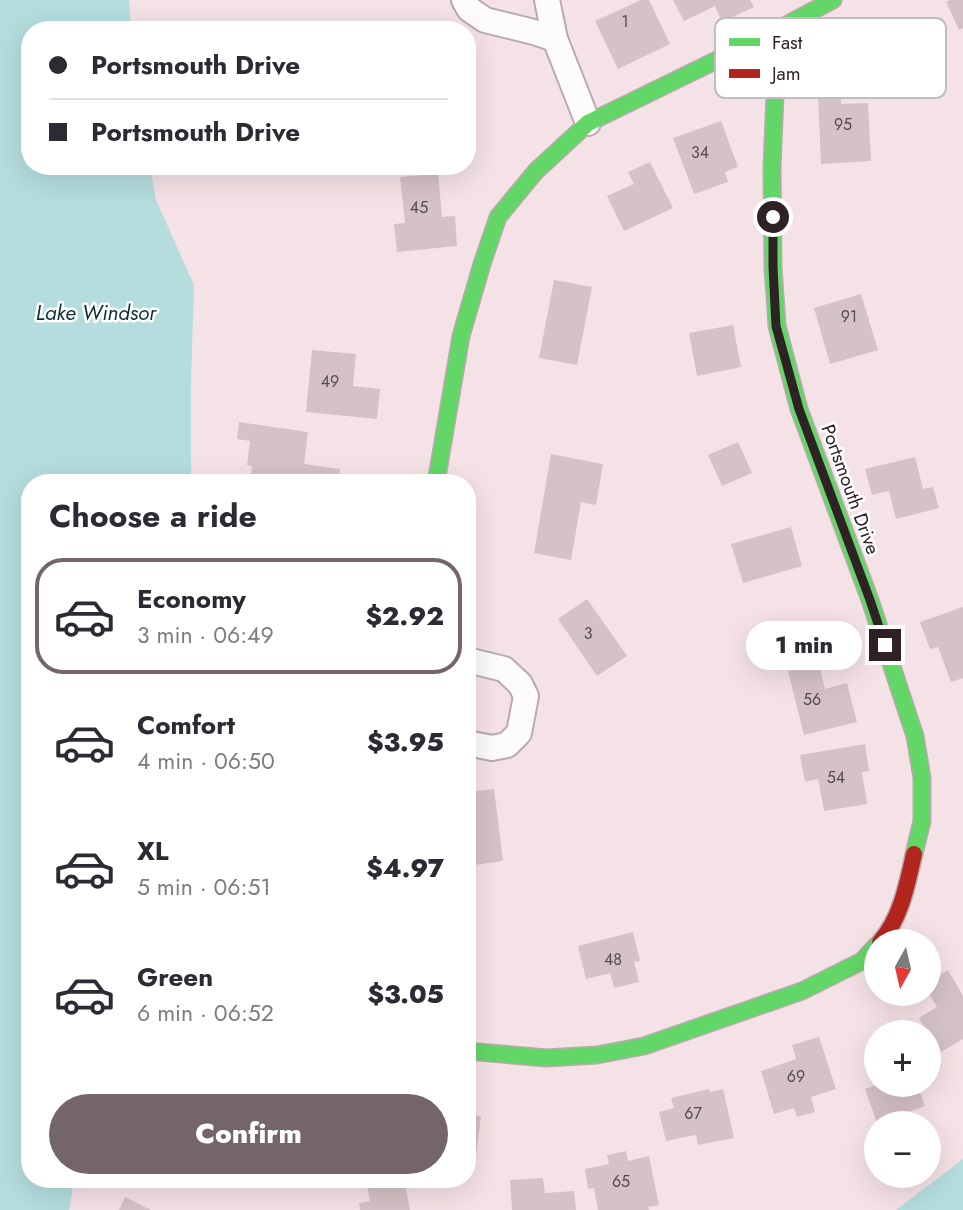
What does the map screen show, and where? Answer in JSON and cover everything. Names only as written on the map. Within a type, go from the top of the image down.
[{"type":"street","points":[[464,0],[469,9],[485,20],[555,39]]},
{"type":"street","points":[[547,0],[555,39],[588,123]]},
{"type":"street","points":[[799,18],[833,0]]},
{"type":"street","points":[[438,474],[461,336],[481,264],[498,217],[536,171],[588,123],[715,61]]},
{"type":"street","name":"Portsmouth Drive","points":[[775,98],[772,205],[776,326],[799,409],[870,600],[915,736],[922,778],[922,821],[903,901],[890,929]]},
{"type":"street","points":[[476,662],[504,669],[520,684],[526,696],[519,733],[507,744],[492,748],[476,745]]},
{"type":"street","name":"Portsmouth Drive","points":[[476,1052],[546,1058],[597,1055],[645,1045],[802,991],[864,959]]},
{"type":"water","name":"Lake Windsor","points":[[0,0],[129,0],[130,21],[21,21],[21,175],[152,175],[156,200],[194,285],[191,474],[21,474],[21,1188],[73,1188],[69,1210],[0,1210]]},
{"type":"water","points":[[963,1159],[963,1210],[896,1210],[925,1188],[941,1188],[941,1176]]},
{"type":"building","points":[[641,0],[649,0],[670,44],[618,69],[595,21]]},
{"type":"building","points":[[673,0],[750,0],[754,7],[731,18],[720,18],[715,6],[684,21]]},
{"type":"building","points":[[963,0],[963,28],[959,30],[946,2]]},
{"type":"building","points":[[818,98],[841,98],[841,104],[868,103],[871,161],[821,164]]},
{"type":"building","points":[[721,121],[738,167],[725,172],[728,182],[694,194],[673,138]]},
{"type":"building","points":[[650,162],[673,208],[624,231],[607,196],[634,184],[628,172]]},
{"type":"building","points":[[438,175],[442,217],[455,216],[457,246],[397,252],[394,224],[405,223],[400,177]]},
{"type":"building","points":[[554,280],[592,287],[577,365],[539,358]]},
{"type":"building","points":[[861,294],[878,350],[830,364],[814,308]]},
{"type":"building","points":[[733,325],[741,367],[697,376],[689,333]]},
{"type":"building","points":[[312,350],[356,354],[353,386],[380,389],[377,419],[306,412]]},
{"type":"building","points":[[239,422],[308,432],[304,464],[340,469],[339,474],[251,474],[252,466],[247,465],[250,441],[237,439]]},
{"type":"building","points":[[738,442],[752,473],[722,486],[708,455]]},
{"type":"building","points":[[551,454],[603,464],[596,505],[581,502],[571,560],[534,553]]},
{"type":"building","points":[[915,457],[923,489],[933,487],[939,508],[896,519],[889,491],[872,495],[865,469]]},
{"type":"building","points":[[791,527],[802,566],[743,583],[731,544]]},
{"type":"building","points":[[587,599],[627,656],[597,676],[558,619]]},
{"type":"building","points":[[963,607],[963,678],[951,682],[938,647],[930,649],[920,622]]},
{"type":"building","points":[[819,663],[825,689],[847,683],[857,722],[804,735],[788,671]]},
{"type":"building","points":[[865,744],[869,771],[862,772],[867,804],[824,811],[818,779],[805,782],[800,755]]},
{"type":"building","points":[[494,789],[503,861],[476,865],[476,791]]},
{"type":"building","points":[[633,932],[640,961],[634,962],[639,982],[614,988],[610,973],[586,979],[578,946]]},
{"type":"building","points":[[948,970],[963,996],[963,1039],[941,1052],[941,1020],[919,1018],[936,1006],[942,1006],[942,973]]},
{"type":"building","points":[[819,1037],[836,1089],[811,1097],[815,1112],[797,1117],[794,1108],[774,1114],[761,1071],[796,1059],[792,1045]]},
{"type":"building","points":[[709,1089],[710,1092],[723,1089],[734,1138],[698,1145],[696,1135],[666,1141],[659,1112],[674,1108],[671,1098]]},
{"type":"building","points":[[868,1097],[922,1097],[925,1106],[911,1111],[873,1111]]},
{"type":"building","points":[[476,1116],[481,1116],[476,1157]]},
{"type":"building","points":[[626,1151],[628,1161],[649,1156],[659,1205],[648,1207],[649,1210],[598,1210],[594,1188],[588,1189],[585,1169],[609,1164],[607,1155]]},
{"type":"building","points":[[543,1178],[545,1193],[574,1191],[576,1210],[512,1210],[510,1180]]},
{"type":"building","points":[[368,1188],[406,1188],[410,1210],[360,1210],[359,1203],[370,1201]]},
{"type":"building","points":[[125,1197],[151,1210],[119,1210]]},
{"type":"traffic: fast","points":[[799,18],[833,0]]},
{"type":"traffic: fast","points":[[438,474],[461,336],[498,217],[536,171],[588,123],[715,61]]},
{"type":"traffic: fast","points":[[775,98],[772,167],[773,267],[777,326],[799,409],[870,600],[915,736],[922,778],[922,821],[914,854]]},
{"type":"traffic: fast","points":[[476,1052],[546,1058],[597,1055],[644,1046],[802,991],[864,959]]},
{"type":"traffic: jam","points":[[889,929],[906,889],[914,854]]},
{"type":"route","points":[[773,217],[776,326],[799,409],[885,645]]}]
